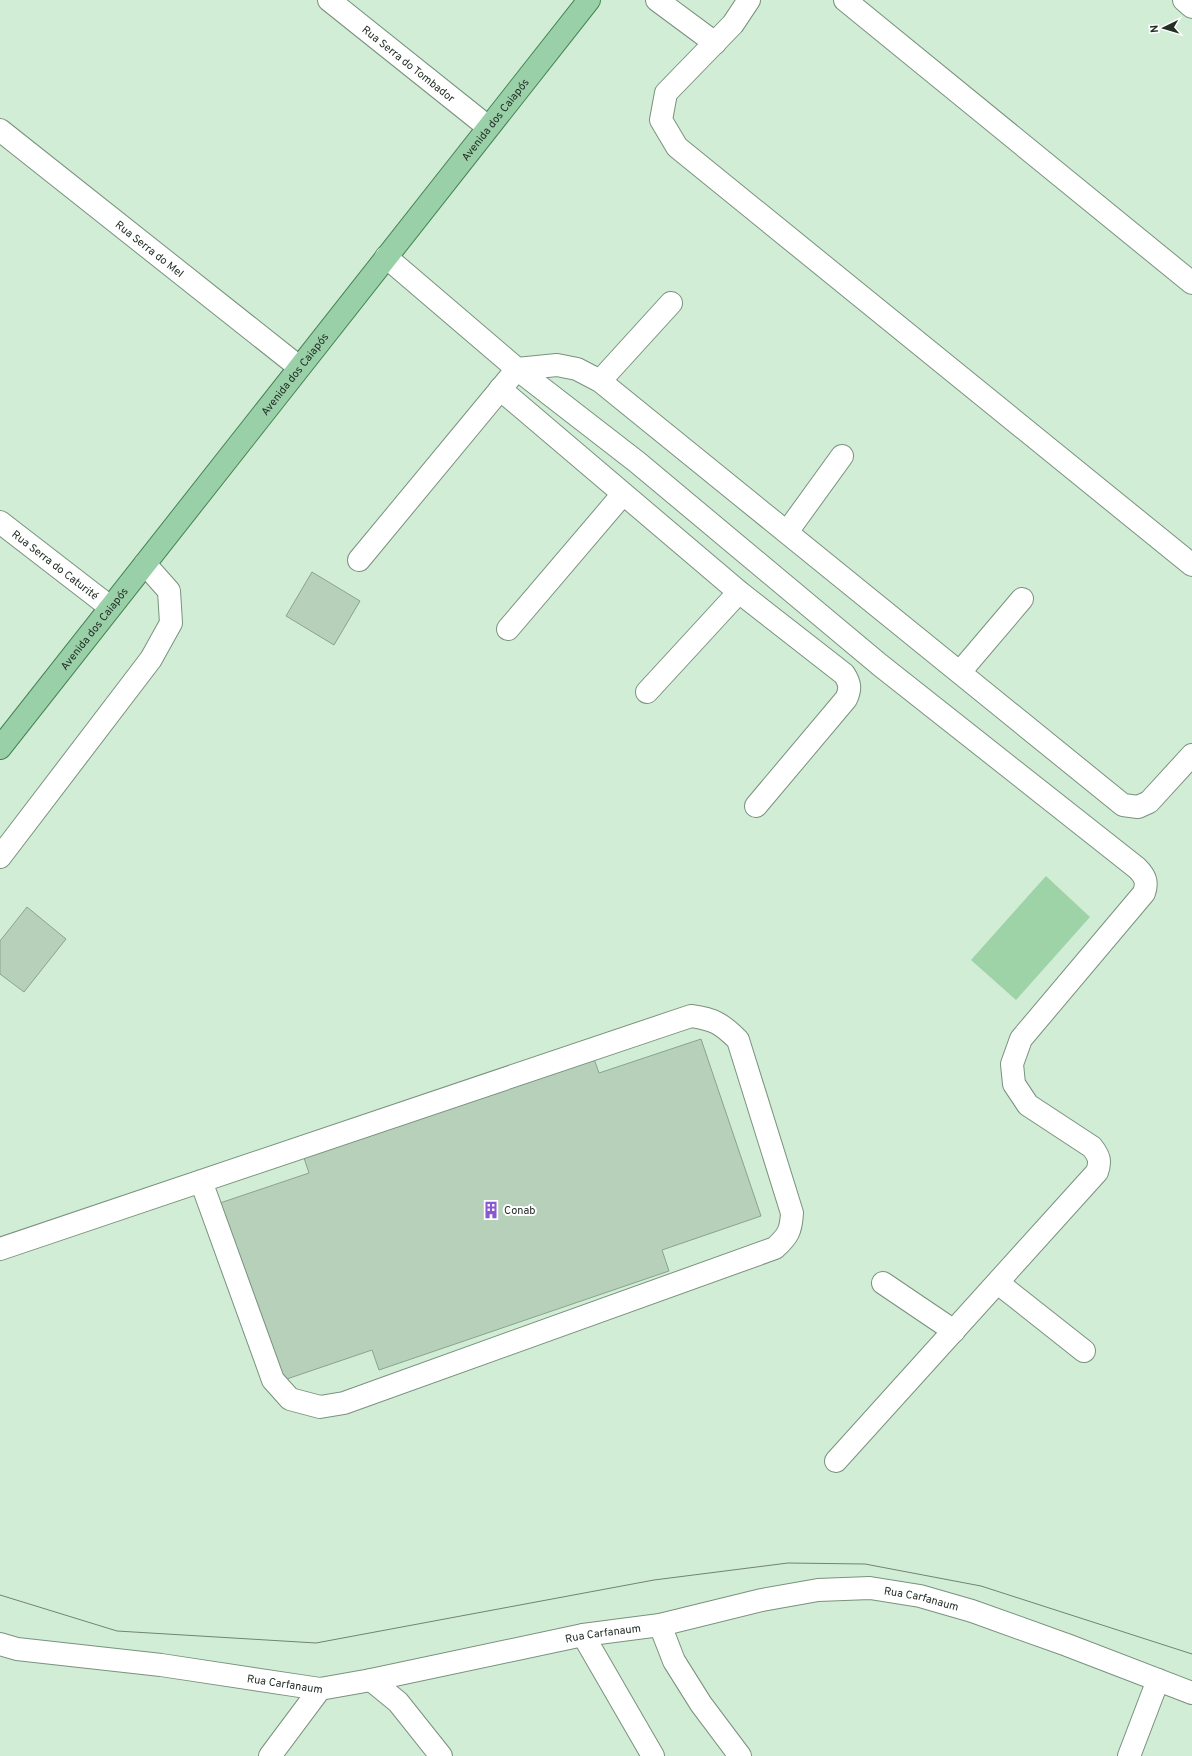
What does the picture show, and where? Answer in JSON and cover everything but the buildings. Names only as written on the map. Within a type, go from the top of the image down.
[{"type":"main road","name":"Avenida dos Caiapós","points":[[0,748],[589,0]]},
{"type":"street","name":"Rua Serra do Tombador","points":[[329,0],[488,127]]},
{"type":"street","points":[[845,0],[1192,283]]},
{"type":"street","points":[[1184,0],[1192,7]]},
{"type":"street","points":[[746,1],[733,24],[666,93],[661,120],[677,148],[1192,564]]},
{"type":"street","points":[[662,4],[715,42]]},
{"type":"street","name":"Rua Serra do Mel","points":[[0,130],[299,367]]},
{"type":"street","points":[[386,257],[516,369],[637,462],[880,665],[1137,868],[1145,876],[1147,885],[1144,893],[1021,1039],[1012,1064],[1014,1084],[1028,1105],[1092,1147],[1098,1154],[1100,1164],[1097,1172],[836,1460]]},
{"type":"street","points":[[600,381],[671,303]]},
{"type":"street","points":[[359,560],[516,369],[556,365],[577,369],[600,381],[1124,805],[1138,807],[1149,802],[1192,755]]},
{"type":"street","points":[[500,389],[739,592],[844,674],[849,682],[850,692],[846,699],[756,806]]},
{"type":"street","points":[[787,532],[842,456]]},
{"type":"street","points":[[508,629],[623,494]]},
{"type":"street","name":"Rua Serra do Caturité","points":[[0,522],[110,607]]},
{"type":"street","points":[[0,857],[151,659],[171,623],[169,591],[145,564]]},
{"type":"street","points":[[647,692],[739,592]]},
{"type":"street","points":[[960,672],[1022,599]]},
{"type":"street","points":[[0,1250],[202,1181],[691,1016],[709,1018],[725,1026],[738,1040],[792,1212],[791,1226],[787,1237],[775,1248],[344,1403],[320,1406],[290,1399],[273,1380],[202,1181]]},
{"type":"street","points":[[883,1283],[954,1331]]},
{"type":"street","points":[[998,1283],[1084,1351]]},
{"type":"street","name":"Rua Carfanaum","points":[[0,1644],[17,1649],[161,1665],[320,1689],[371,1680],[583,1635],[660,1625],[762,1600],[818,1590],[870,1588],[920,1596],[972,1611],[1067,1645],[1192,1693]]},
{"type":"street","points":[[660,1625],[674,1661],[701,1704],[740,1756]]},
{"type":"street","points":[[583,1635],[653,1756]]},
{"type":"street","points":[[371,1680],[398,1702],[441,1756]]},
{"type":"street","points":[[1129,1756],[1158,1680]]},
{"type":"street","points":[[270,1756],[320,1689]]},
{"type":"green space","points":[[1046,876],[1090,917],[1016,1000],[971,960]]},
{"type":"tram line","points":[[0,1595],[117,1631],[316,1643],[654,1580],[788,1563],[865,1564],[981,1586],[1192,1654]]},
{"type":"place","name":"Conab","points":[[491,1210]]}]
